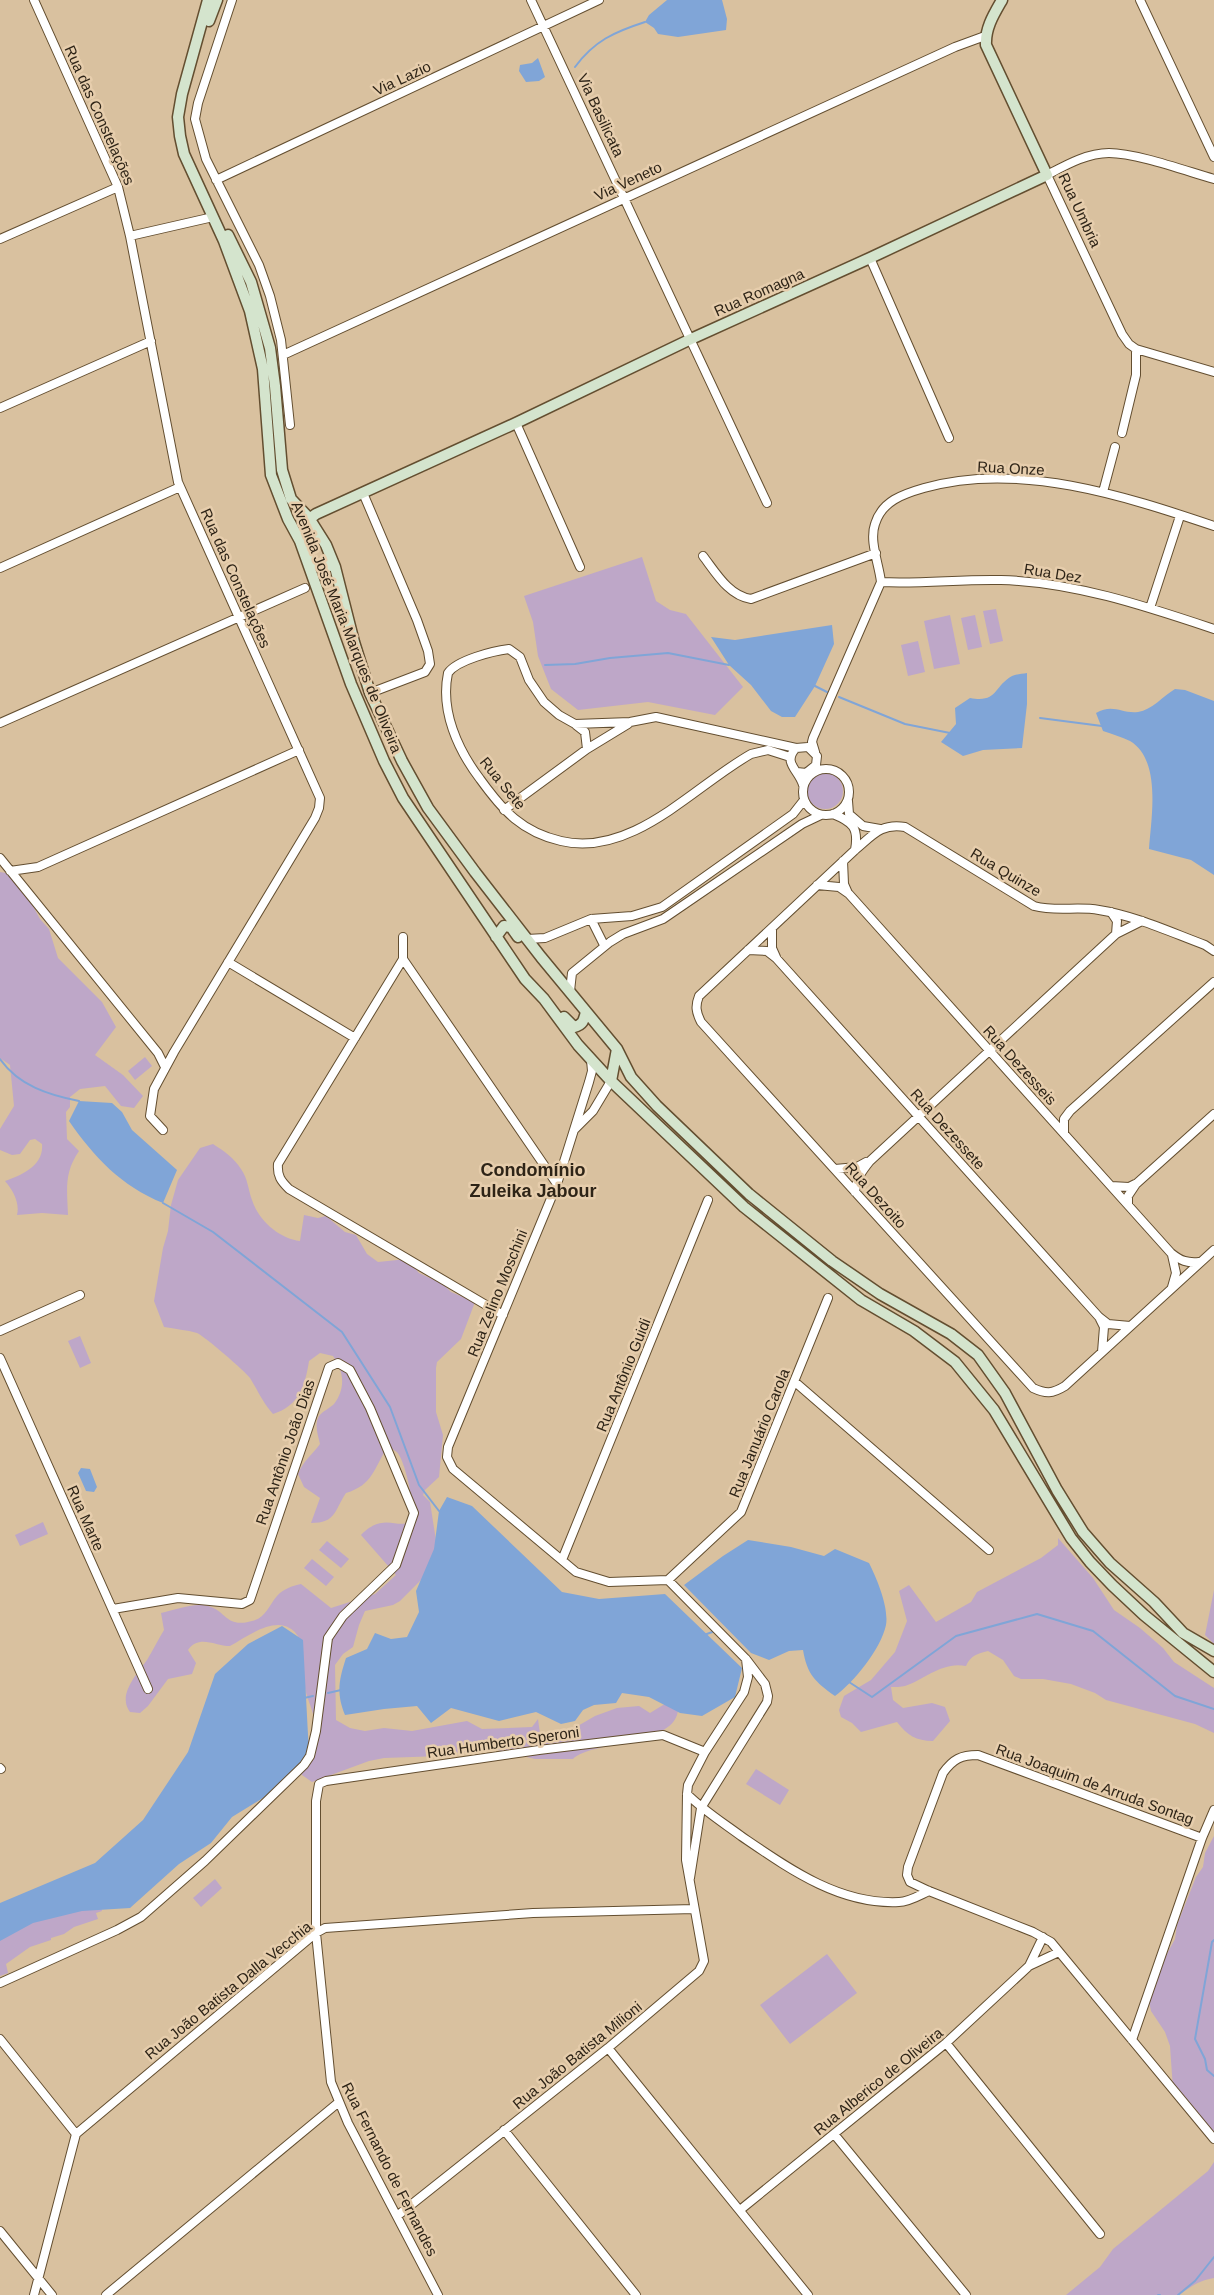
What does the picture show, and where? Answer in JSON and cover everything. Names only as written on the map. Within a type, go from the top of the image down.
[{"type":"main road","name":"Avenida José Maria Marques de Oliveira","points":[[208,0],[182,94],[178,117],[184,154],[228,252],[255,329],[266,396],[271,475],[288,519],[300,541],[365,720],[403,798],[525,979],[544,999],[591,1060],[744,1208],[861,1300],[938,1347],[955,1362],[994,1410],[1071,1538],[1090,1562],[1144,1615],[1214,1672]]},
{"type":"main road","name":"Avenida José Maria Marques de Oliveira","points":[[217,0],[207,26],[187,97],[184,131],[195,165],[251,282],[259,309],[273,365],[282,470],[291,499],[309,518],[328,550],[370,693],[402,761],[428,808],[527,939],[617,1049],[631,1077],[657,1106],[749,1194],[832,1261],[880,1294],[951,1334],[978,1355],[1005,1393],[1083,1532],[1110,1563],[1154,1602],[1183,1633],[1214,1651]]},
{"type":"main road","points":[[986,36],[1002,0]]},
{"type":"main road","name":"Rua Umbria","points":[[986,36],[986,45],[1047,175]]},
{"type":"main road","name":"Rua Romagna","points":[[309,518],[1047,175]]},
{"type":"main road","points":[[297,506],[307,510],[325,511],[322,525],[331,565],[323,569],[305,556]]},
{"type":"main road","points":[[300,541],[309,518]]},
{"type":"main road","points":[[329,626],[333,610],[339,609],[347,634],[354,642]]},
{"type":"main road","points":[[496,937],[504,926],[511,927],[551,977],[561,982]]},
{"type":"main road","points":[[544,999],[556,1007],[574,1027],[582,1023],[586,1012]]},
{"type":"main road","points":[[611,1081],[617,1049]]},
{"type":"street","name":"Rua das Constelações","points":[[34,0],[118,187],[130,236],[180,487],[320,798],[320,808],[315,818],[154,1089],[150,1116],[163,1130]]},
{"type":"street","points":[[232,0],[198,103],[195,119],[206,159],[259,265],[270,296],[283,355],[290,425]]},
{"type":"street","name":"Via Basilicata","points":[[531,0],[767,503]]},
{"type":"street","name":"Via Lazio","points":[[216,180],[599,0]]},
{"type":"street","points":[[1140,0],[1214,157]]},
{"type":"street","name":"Via Veneto","points":[[283,355],[955,47],[986,36]]},
{"type":"street","name":"Rua Romagna","points":[[1047,175],[1072,162],[1108,153],[1214,179]]},
{"type":"street","name":"Rua Umbria","points":[[1047,175],[1122,334],[1136,349]]},
{"type":"street","points":[[0,239],[118,187]]},
{"type":"street","points":[[130,236],[213,217]]},
{"type":"street","points":[[870,258],[949,438]]},
{"type":"street","points":[[0,408],[151,341]]},
{"type":"street","points":[[1122,433],[1136,375],[1136,349],[1214,372]]},
{"type":"street","points":[[516,423],[580,567]]},
{"type":"street","points":[[1102,492],[1115,447]]},
{"type":"street","name":"Rua Onze","points":[[881,582],[874,526],[883,509],[891,501],[904,494],[942,483],[992,478],[1063,484],[1166,509],[1180,516],[1214,526]]},
{"type":"street","points":[[0,568],[180,487]]},
{"type":"street","points":[[363,493],[417,620],[430,657],[430,664],[425,672],[370,693]]},
{"type":"street","points":[[1150,608],[1180,516]]},
{"type":"street","points":[[703,556],[733,593],[752,599],[876,553]]},
{"type":"street","name":"Rua Dez","points":[[881,582],[1000,580],[1034,583],[1121,598],[1214,629]]},
{"type":"street","points":[[880,829],[862,826],[849,814],[848,785],[845,778],[839,772],[822,765],[812,742],[881,582]]},
{"type":"street","points":[[0,723],[305,588]]},
{"type":"street","name":"Rua Sete","points":[[574,724],[544,702],[529,680],[520,657],[509,649],[458,664],[449,670],[446,680],[447,706],[460,749],[504,810],[525,827],[548,838],[577,844],[606,841],[628,834],[647,824],[751,754],[768,750],[790,757]]},
{"type":"street","points":[[574,724],[630,722],[656,717],[798,747],[808,747],[816,754],[816,765],[806,773],[797,772]]},
{"type":"street","points":[[504,810],[587,749],[630,722]]},
{"type":"street","points":[[574,724],[585,732],[587,749]]},
{"type":"street","points":[[813,738],[798,747],[790,757],[790,765],[797,772],[803,785],[804,800],[813,812],[821,815]]},
{"type":"street","points":[[10,871],[38,867],[299,750]]},
{"type":"street","points":[[803,785],[811,773],[829,769]]},
{"type":"street","points":[[527,939],[545,938],[591,919],[632,916],[662,907],[793,814],[804,800]]},
{"type":"street","points":[[833,814],[848,801]]},
{"type":"street","points":[[570,993],[572,973],[604,945],[623,934],[663,919],[802,824],[821,815],[833,814],[845,819],[856,830],[858,837],[855,850]]},
{"type":"street","name":"Rua Quinze","points":[[880,829],[892,825],[905,827],[1034,906],[1050,910],[1096,909],[1111,912],[1142,921],[1205,945],[1214,951]]},
{"type":"street","points":[[748,950],[880,829]]},
{"type":"street","points":[[0,858],[158,1053],[165,1067]]},
{"type":"street","points":[[843,861],[844,884],[849,894]]},
{"type":"street","points":[[817,885],[839,887],[849,894]]},
{"type":"street","name":"Rua Dezesseis","points":[[849,894],[1172,1254]]},
{"type":"street","points":[[1111,912],[1117,921],[1116,934]]},
{"type":"street","points":[[591,919],[604,945]]},
{"type":"street","points":[[855,1192],[861,1172],[870,1161],[1116,934],[1142,921]]},
{"type":"street","points":[[772,928],[772,948],[776,958]]},
{"type":"street","points":[[403,937],[404,959],[557,1184]]},
{"type":"street","points":[[748,950],[766,951],[776,958]]},
{"type":"street","name":"Rua Dezoito","points":[[748,950],[699,996],[696,1013],[701,1022],[1033,1389],[1046,1394],[1054,1392],[1065,1386],[1102,1352]]},
{"type":"street","name":"Rua Dezessete","points":[[776,958],[1099,1317]]},
{"type":"street","points":[[404,959],[278,1164],[278,1173],[282,1182],[289,1189],[503,1315]]},
{"type":"street","points":[[228,962],[355,1038]]},
{"type":"street","points":[[1064,1134],[1064,1119],[1070,1111],[1214,982]]},
{"type":"street","points":[[158,1053],[174,1052]]},
{"type":"street","name":"Rua Zelino Moschini","points":[[562,1560],[449,1465],[447,1457],[448,1447],[557,1184],[590,1082],[591,1060]]},
{"type":"street","name":"Rua Zelino Moschini","points":[[573,1131],[593,1111],[611,1081]]},
{"type":"street","points":[[1047,1115],[1061,1115],[1070,1111]]},
{"type":"street","points":[[1128,1205],[1128,1196],[1137,1184],[1214,1114]]},
{"type":"street","points":[[835,1169],[857,1167],[870,1161]]},
{"type":"street","points":[[1111,1186],[1129,1187],[1137,1184]]},
{"type":"street","name":"Rua Antônio Guidi","points":[[562,1560],[708,1200]]},
{"type":"street","points":[[1102,1352],[1214,1250]]},
{"type":"street","points":[[1172,1254],[1180,1261],[1201,1262]]},
{"type":"street","points":[[1172,1254],[1176,1273],[1172,1288]]},
{"type":"street","points":[[0,1331],[80,1295]]},
{"type":"street","name":"Rua Januário Carola","points":[[668,1580],[741,1512],[828,1298]]},
{"type":"street","points":[[1099,1317],[1108,1324],[1130,1326]]},
{"type":"street","points":[[1099,1317],[1104,1328],[1102,1352]]},
{"type":"street","name":"Rua Marte","points":[[0,1358],[148,1689]]},
{"type":"street","name":"Rua Antônio João Dias","points":[[0,1983],[141,1917],[205,1861],[304,1766],[310,1756],[316,1731],[328,1638],[343,1617],[396,1565],[414,1513],[370,1408],[350,1370],[338,1363],[328,1367],[250,1600],[242,1604],[178,1598],[113,1609]]},
{"type":"street","points":[[795,1382],[989,1550]]},
{"type":"street","points":[[562,1560],[576,1572],[609,1582],[668,1580],[746,1659],[765,1684],[767,1702],[701,1808]]},
{"type":"street","points":[[746,1659],[748,1677],[744,1692],[705,1752],[688,1785],[687,1794],[701,1808],[773,1858],[831,1890],[863,1899],[900,1902],[929,1891]]},
{"type":"street","name":"Rua Humberto Speroni","points":[[316,1801],[319,1784],[326,1781],[539,1750],[663,1735],[705,1752]]},
{"type":"street","name":"Rua Joaquim de Arruda Sontag","points":[[1202,1838],[978,1755],[963,1755],[951,1762],[943,1773],[907,1875],[910,1882],[929,1891],[1052,1942],[1214,2139]]},
{"type":"street","name":"Rua João Batista Milioni","points":[[397,2216],[608,2048],[699,1971],[704,1961],[686,1860],[687,1794]]},
{"type":"street","name":"Rua Fernando de Fernandes","points":[[316,1801],[316,1933],[331,2082],[348,2123],[438,2295]]},
{"type":"street","name":"Rua João Batista Milioni","points":[[690,1880],[701,1808]]},
{"type":"street","points":[[1132,2040],[1202,1838],[1214,1810]]},
{"type":"street","name":"Rua João Batista Dalla Vecchia","points":[[76,2134],[316,1933],[326,1928],[533,1912],[694,1909]]},
{"type":"street","name":"Rua Alberico de Oliveira","points":[[1029,1966],[1043,1937]]},
{"type":"street","name":"Rua Alberico de Oliveira","points":[[740,2210],[946,2043],[1029,1966],[1059,1952]]},
{"type":"street","points":[[0,2039],[76,2134],[34,2295]]},
{"type":"street","points":[[946,2043],[1100,2234]]},
{"type":"street","points":[[608,2048],[808,2295]]},
{"type":"street","points":[[106,2295],[339,2102]]},
{"type":"street","points":[[504,2130],[636,2295]]},
{"type":"street","points":[[834,2134],[966,2295]]},
{"type":"street","points":[[0,2231],[52,2295]]},
{"type":"shaded area","points":[[642,557],[656,601],[670,610],[686,614],[743,687],[715,715],[648,702],[578,710],[551,689],[538,656],[533,622],[524,596]]},
{"type":"shaded area","points":[[996,609],[1003,641],[990,644],[983,611]]},
{"type":"shaded area","points":[[950,615],[960,664],[934,669],[924,621]]},
{"type":"shaded area","points":[[975,615],[982,647],[968,650],[961,618]]},
{"type":"shaded area","points":[[918,641],[925,672],[908,676],[901,645]]},
{"type":"shaded area","points":[[825,773],[837,779],[843,791],[837,803],[825,809],[813,803],[807,791],[813,779]]},
{"type":"shaded area","points":[[0,872],[12,874],[40,919],[49,929],[58,958],[102,1002],[116,1027],[95,1055],[123,1075],[143,1096],[134,1108],[121,1106],[105,1086],[80,1089],[70,1097],[70,1107],[66,1112],[67,1139],[79,1151],[69,1174],[68,1215],[42,1213],[17,1215],[18,1206],[15,1197],[5,1181],[30,1169],[35,1164],[42,1152],[42,1144],[35,1139],[30,1140],[20,1154],[12,1155],[0,1150],[0,1129],[14,1106],[10,1065],[0,1058]]},
{"type":"shaded area","points":[[145,1057],[152,1066],[135,1080],[128,1071]]},
{"type":"shaded area","points":[[213,1144],[238,1165],[245,1177],[255,1208],[277,1232],[300,1241],[304,1215],[318,1218],[326,1216],[345,1232],[356,1235],[367,1254],[378,1262],[407,1259],[419,1273],[443,1284],[451,1292],[475,1302],[461,1339],[437,1362],[436,1412],[443,1435],[439,1477],[425,1490],[423,1495],[430,1502],[437,1547],[429,1572],[400,1601],[393,1605],[365,1611],[353,1647],[343,1654],[335,1665],[336,1720],[350,1728],[365,1731],[384,1728],[412,1731],[467,1721],[482,1729],[532,1727],[538,1719],[541,1741],[548,1741],[556,1733],[576,1727],[595,1716],[617,1708],[639,1706],[650,1713],[668,1702],[678,1709],[674,1721],[664,1730],[632,1741],[597,1748],[573,1759],[535,1759],[494,1749],[441,1756],[384,1758],[369,1761],[312,1782],[302,1775],[292,1758],[309,1740],[315,1722],[305,1688],[301,1644],[293,1630],[278,1625],[256,1631],[230,1646],[208,1642],[192,1645],[188,1650],[196,1663],[192,1674],[168,1679],[140,1713],[130,1712],[126,1699],[127,1692],[164,1630],[161,1613],[193,1605],[205,1605],[232,1621],[244,1623],[261,1617],[279,1594],[301,1584],[331,1608],[375,1594],[396,1575],[361,1535],[376,1524],[404,1524],[411,1517],[410,1490],[405,1469],[396,1451],[388,1446],[367,1480],[355,1490],[346,1493],[330,1518],[311,1523],[320,1498],[304,1487],[298,1474],[320,1444],[317,1434],[319,1416],[334,1404],[342,1386],[341,1374],[333,1356],[320,1353],[309,1361],[303,1387],[295,1400],[289,1406],[273,1414],[250,1378],[207,1340],[197,1333],[164,1327],[154,1301],[171,1205],[178,1180],[200,1148]]},
{"type":"shaded area","points":[[80,1336],[91,1363],[80,1368],[68,1341]]},
{"type":"shaded area","points":[[43,1522],[48,1534],[20,1546],[15,1535]]},
{"type":"shaded area","points":[[1058,1538],[1093,1578],[1114,1610],[1140,1628],[1163,1648],[1174,1662],[1214,1688],[1214,1733],[1195,1724],[1106,1700],[1071,1684],[1043,1679],[1021,1679],[1014,1676],[1003,1660],[988,1651],[970,1659],[966,1666],[942,1668],[905,1686],[891,1687],[893,1700],[903,1708],[932,1703],[945,1707],[950,1721],[933,1741],[912,1736],[897,1722],[861,1732],[841,1717],[839,1710],[844,1696],[871,1680],[895,1652],[907,1621],[899,1591],[909,1585],[936,1622],[971,1602],[977,1592],[1041,1558],[1058,1545]]},
{"type":"shaded area","points":[[327,1541],[349,1559],[341,1568],[319,1550]]},
{"type":"shaded area","points":[[312,1559],[334,1577],[326,1586],[304,1568]]},
{"type":"shaded area","points":[[1214,1590],[1214,1644],[1205,1635]]},
{"type":"shaded area","points":[[756,1769],[789,1790],[780,1805],[746,1784]]},
{"type":"shaded area","points":[[1214,1836],[1214,2136],[1209,2126],[1173,2089],[1170,2046],[1165,2032],[1151,2011],[1148,1997],[1175,1939],[1177,1925]]},
{"type":"shaded area","points":[[215,1879],[222,1888],[201,1907],[193,1898]]},
{"type":"shaded area","points":[[99,1899],[102,1911],[96,1913],[98,1919],[30,1947],[6,1964],[8,1973],[0,1976],[0,1933]]},
{"type":"shaded area","points":[[827,1954],[857,1993],[790,2044],[760,2005]]},
{"type":"shaded area","points":[[1214,2162],[1214,2278],[1200,2282],[1179,2295],[1066,2295],[1100,2267],[1113,2249],[1208,2171]]},
{"type":"water","points":[[667,0],[722,0],[727,19],[726,30],[678,37],[658,34],[645,22],[649,15]]},
{"type":"water","points":[[538,58],[545,77],[539,81],[526,82],[519,71],[520,65],[532,63]]},
{"type":"water","points":[[832,625],[834,644],[815,686],[795,717],[782,717],[771,711],[751,685],[729,665],[711,637],[735,640]]},
{"type":"water","points":[[1027,673],[1027,704],[1022,748],[983,750],[963,756],[941,742],[956,724],[955,708],[970,698],[979,699],[991,696],[1012,676]]},
{"type":"water","points":[[1175,689],[1185,690],[1214,701],[1214,875],[1191,860],[1149,849],[1152,791],[1147,762],[1140,750],[1130,741],[1103,731],[1096,713],[1107,709],[1143,711]]},
{"type":"water","points":[[79,1101],[112,1103],[122,1112],[132,1130],[177,1170],[163,1203],[121,1179],[88,1147],[69,1121]]},
{"type":"water","points":[[81,1468],[90,1469],[97,1487],[94,1492],[86,1491],[78,1473]]},
{"type":"water","points":[[447,1497],[472,1506],[562,1592],[599,1599],[665,1594],[742,1668],[735,1697],[702,1716],[680,1713],[649,1697],[622,1693],[616,1703],[594,1705],[583,1710],[575,1721],[561,1724],[536,1712],[499,1721],[451,1708],[431,1723],[417,1706],[345,1715],[340,1700],[340,1686],[346,1658],[367,1649],[375,1633],[391,1639],[407,1637],[419,1612],[416,1591],[434,1549],[439,1511]]},
{"type":"water","points":[[748,1540],[791,1547],[824,1556],[835,1549],[869,1563],[884,1602],[886,1625],[879,1644],[866,1664],[835,1696],[813,1677],[803,1650],[789,1651],[769,1660],[751,1653],[684,1585]]},
{"type":"water","points":[[282,1626],[303,1640],[309,1754],[273,1792],[232,1817],[211,1843],[179,1864],[130,1908],[82,1911],[33,1923],[0,1941],[0,1903],[95,1863],[143,1820],[188,1752],[215,1674],[248,1644]]},
{"type":"waterway","points":[[575,67],[590,50],[606,38],[645,22]]},
{"type":"waterway","points":[[545,665],[575,664],[610,658],[668,653],[729,665]]},
{"type":"waterway","points":[[813,685],[827,692]]},
{"type":"waterway","points":[[839,697],[905,724],[950,733]]},
{"type":"waterway","points":[[1040,718],[1102,726]]},
{"type":"waterway","points":[[0,1059],[25,1083],[57,1096],[79,1101]]},
{"type":"waterway","points":[[163,1203],[213,1232],[342,1332],[390,1407],[419,1485],[439,1511]]},
{"type":"waterway","points":[[849,1682],[872,1697],[956,1636],[1037,1614],[1093,1631],[1175,1696],[1214,1709]]},
{"type":"waterway","points":[[704,1635],[715,1631]]},
{"type":"waterway","points":[[328,1693],[341,1690]]},
{"type":"waterway","points":[[304,1698],[313,1696]]},
{"type":"waterway","points":[[1214,1940],[1195,2039],[1205,2059],[1207,2070],[1214,2076]]},
{"type":"waterway","points":[[1178,2295],[1195,2281],[1214,2257]]},
{"type":"district","name":"Condomínio Zuleika Jabour","points":[[533,1180]]}]
